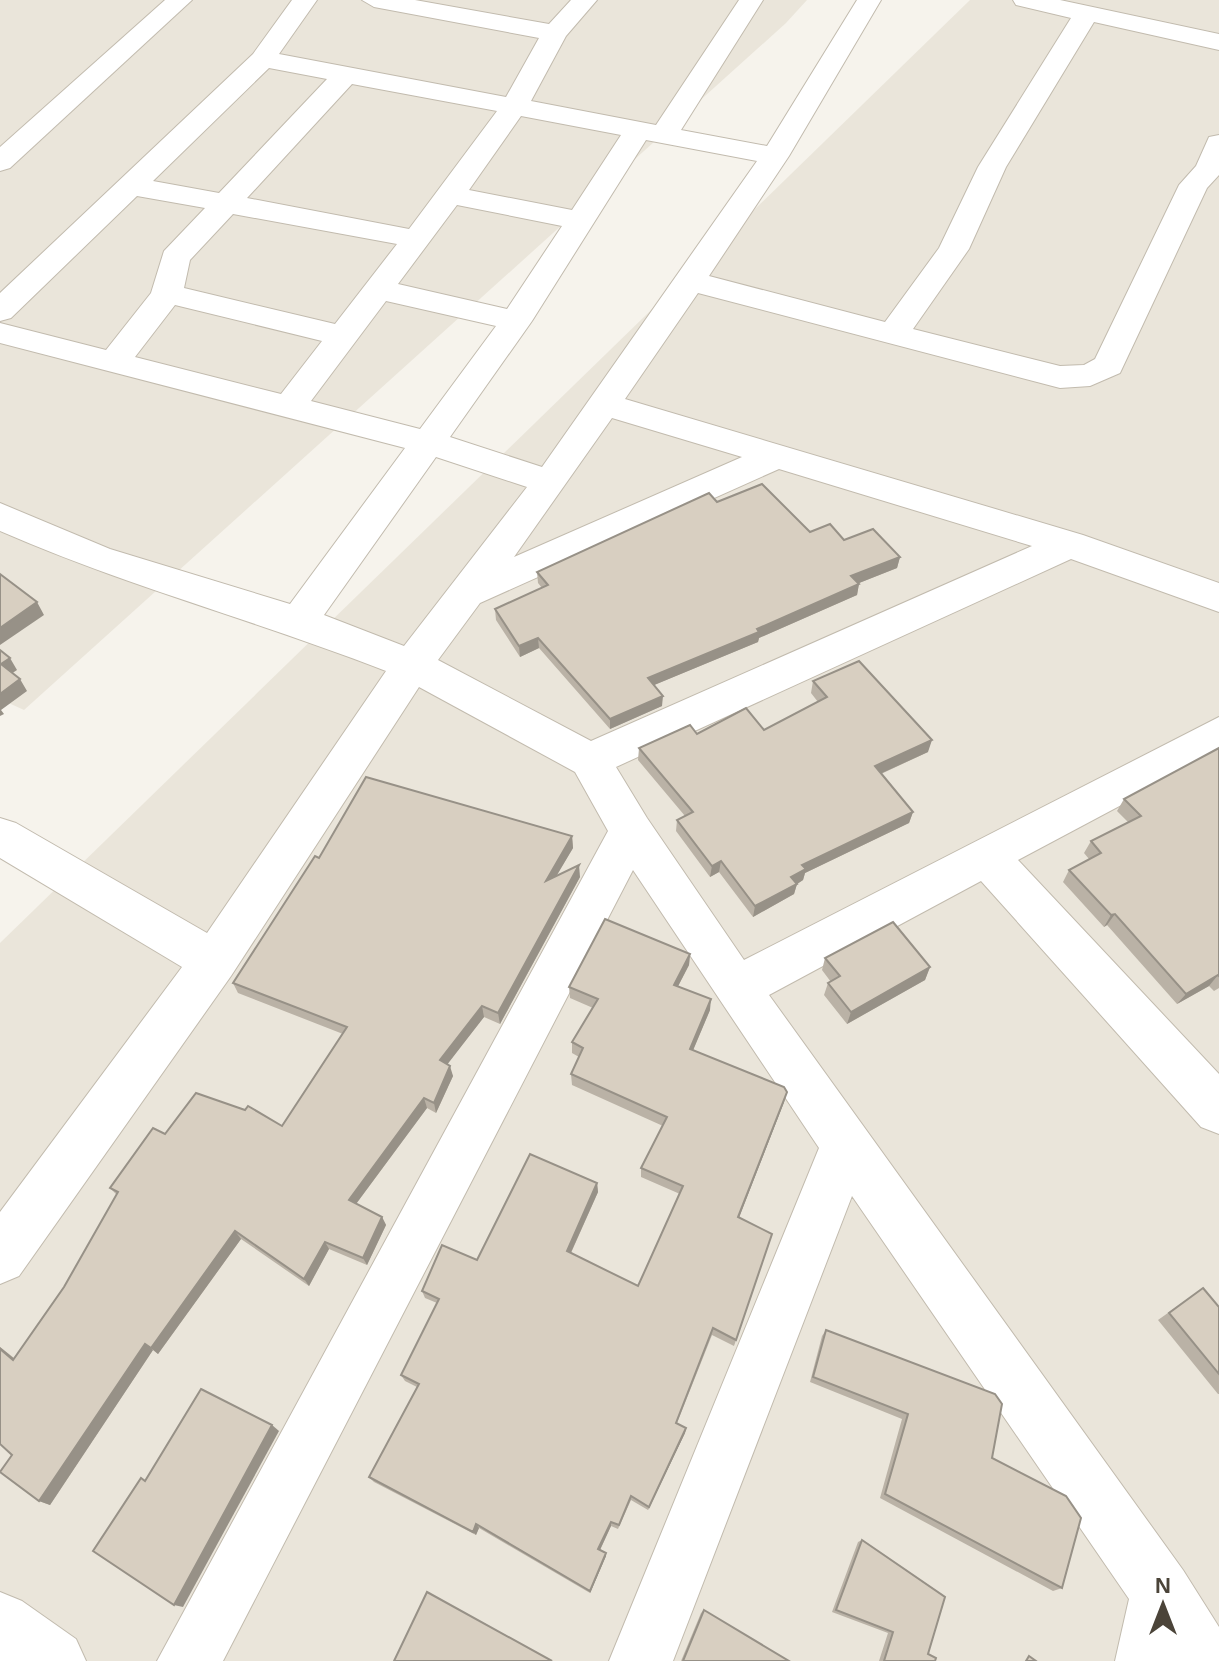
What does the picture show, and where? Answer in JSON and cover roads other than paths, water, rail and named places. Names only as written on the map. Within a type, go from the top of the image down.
[{"type":"street","points":[[0,162],[180,0]]},
{"type":"street","points":[[0,311],[263,59],[305,0]]},
{"type":"street","points":[[374,0],[417,4],[555,33]]},
{"type":"street","points":[[290,406],[381,290],[514,107],[555,33],[585,0]]},
{"type":"street","points":[[299,621],[431,443],[516,321],[580,220],[751,0]]},
{"type":"street","points":[[0,1257],[214,961],[412,665],[550,482],[690,281],[775,156],[869,0]]},
{"type":"street","points":[[1025,0],[1219,42]]},
{"type":"street","points":[[893,334],[954,249],[992,167],[1086,14]]},
{"type":"street","points":[[263,59],[775,156]]},
{"type":"street","points":[[113,363],[167,294],[175,258],[347,74]]},
{"type":"street","points":[[690,281],[1060,377],[1090,375],[1108,366],[1206,188],[1219,143]]},
{"type":"street","points":[[133,186],[416,239]]},
{"type":"street","points":[[450,195],[580,220]]},
{"type":"street","points":[[381,290],[516,321]]},
{"type":"street","points":[[167,294],[345,336]]},
{"type":"street","points":[[0,333],[431,443],[550,482]]},
{"type":"street","points":[[604,404],[1070,544],[1219,598]]},
{"type":"street","points":[[468,593],[777,456]]},
{"type":"street","points":[[0,516],[97,558],[299,621],[412,665],[590,760],[631,831],[736,988],[1161,1592],[1204,1661]]},
{"type":"street","points":[[590,760],[1070,544]]},
{"type":"street","points":[[736,988],[1219,733]]},
{"type":"street","points":[[189,1661],[631,831]]},
{"type":"street","points":[[0,836],[214,961]]},
{"type":"street","points":[[986,856],[1213,1093]]},
{"type":"street","points":[[641,1661],[847,1142]]},
{"type":"street","points":[[1147,1661],[1161,1592]]},
{"type":"street","points":[[0,1623],[54,1661]]}]
